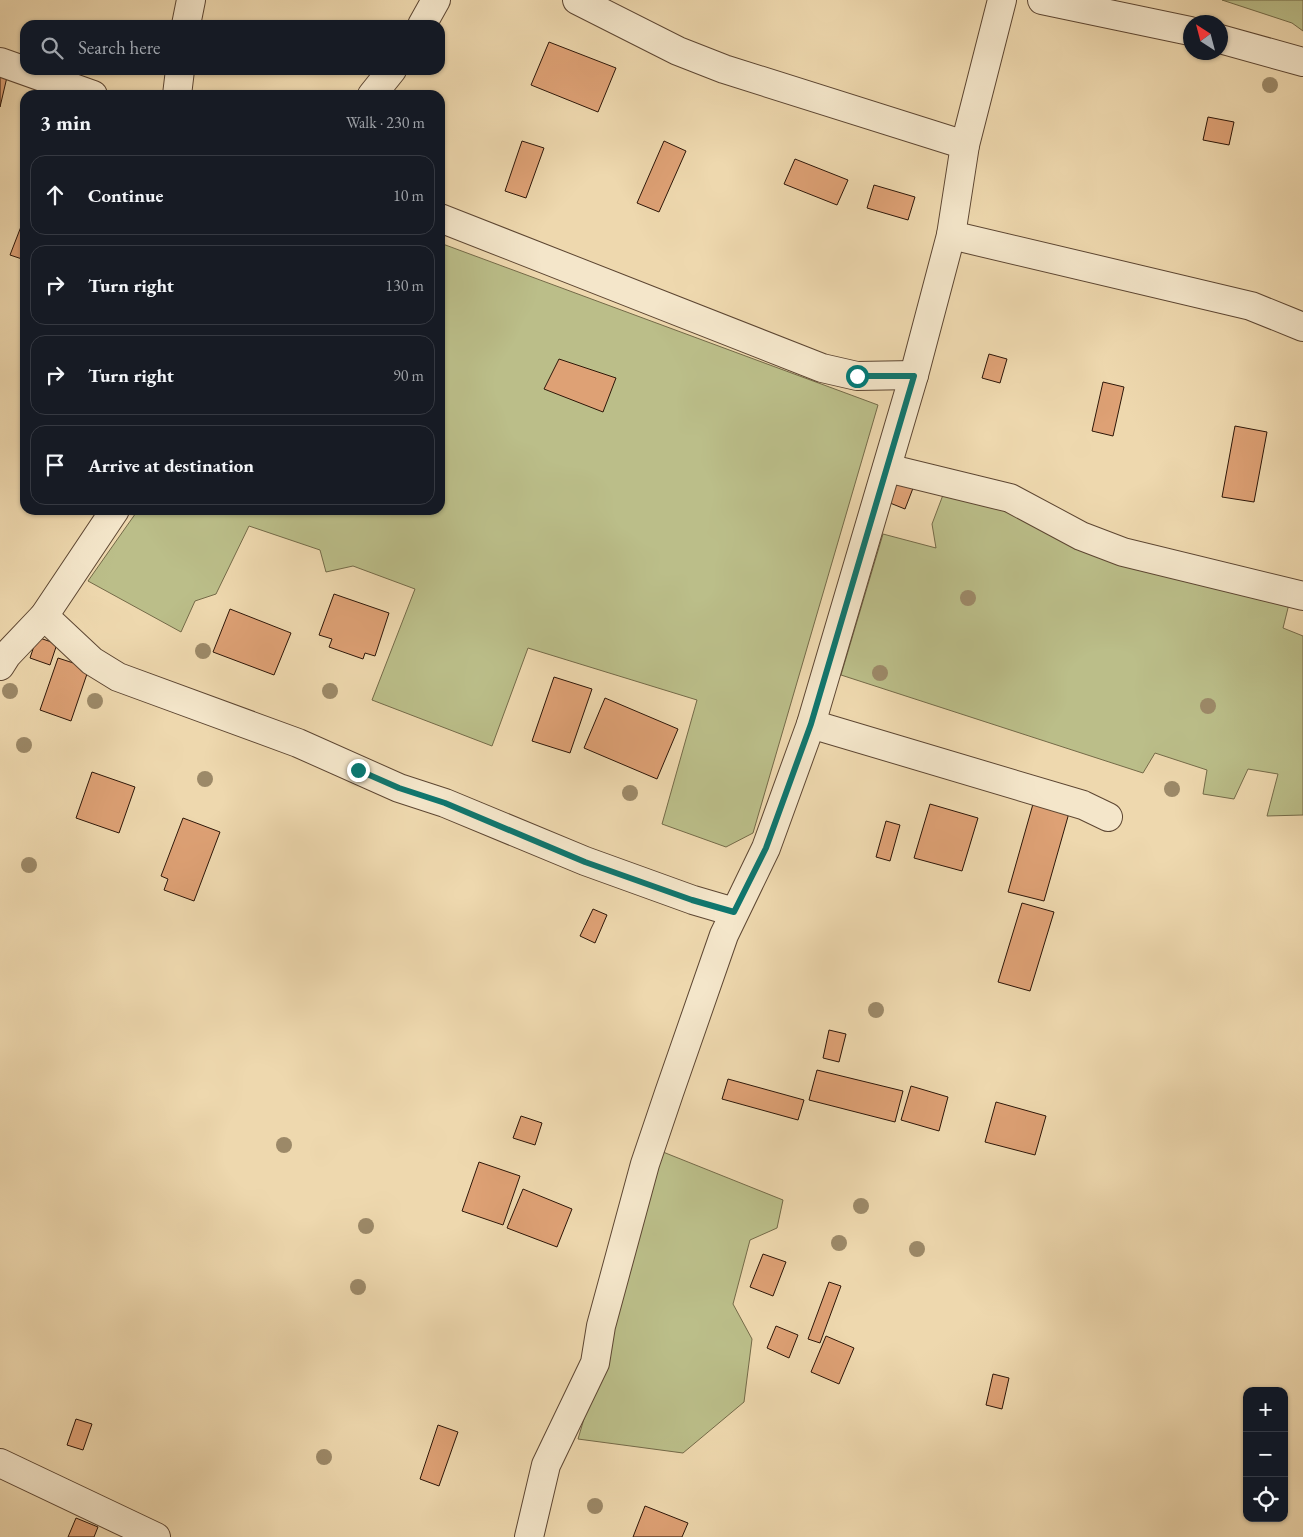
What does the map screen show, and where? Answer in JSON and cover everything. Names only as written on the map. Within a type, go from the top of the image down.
[{"type":"street","points":[[187,20],[191,0]]},
{"type":"street","points":[[425,20],[436,0]]},
{"type":"street","points":[[577,0],[678,51],[724,69],[964,145]]},
{"type":"street","points":[[530,1537],[546,1466],[595,1363],[601,1326],[646,1164],[724,936],[766,848],[811,724],[914,376],[951,235],[964,145],[1002,0]]},
{"type":"street","points":[[1042,0],[1183,29]]},
{"type":"street","points":[[1228,41],[1303,62]]},
{"type":"street","points":[[0,62],[20,69]]},
{"type":"street","points":[[37,75],[80,90]]},
{"type":"street","points":[[178,90],[179,75]]},
{"type":"street","points":[[376,90],[388,75]]},
{"type":"street","points":[[445,220],[822,368],[857,376],[914,376]]},
{"type":"street","points":[[951,235],[1251,306],[1303,327]]},
{"type":"street","points":[[887,468],[1010,498],[1081,536],[1123,552],[1303,596]]},
{"type":"street","points":[[0,666],[7,655],[44,616],[112,515]]},
{"type":"street","points":[[44,616],[92,661],[118,677],[298,743],[399,788],[445,803],[585,862],[692,900],[734,912]]},
{"type":"street","points":[[811,724],[1083,805],[1108,817]]},
{"type":"street","points":[[0,1463],[156,1537]]},
{"type":"green space","points":[[1222,0],[1303,0],[1303,31],[1292,23]]},
{"type":"green space","points":[[445,245],[878,405],[753,833],[726,847],[662,824],[697,700],[528,648],[492,746],[372,700],[415,589],[353,566],[326,572],[320,550],[249,526],[216,594],[195,601],[181,632],[88,581],[134,515],[445,515]]},
{"type":"green space","points":[[946,487],[1289,604],[1283,628],[1303,636],[1303,815],[1267,816],[1278,774],[1248,769],[1234,799],[1203,794],[1207,770],[1155,753],[1143,773],[841,675],[883,534],[936,548],[932,524]]},
{"type":"green space","points":[[663,1152],[783,1200],[777,1228],[750,1240],[733,1304],[752,1339],[744,1402],[683,1453],[578,1439]]},
{"type":"building","points":[[549,42],[616,68],[598,112],[531,85]]},
{"type":"building","points":[[0,75],[7,77],[0,107]]},
{"type":"building","points":[[1208,117],[1234,122],[1229,145],[1203,140]]},
{"type":"building","points":[[522,141],[544,148],[526,198],[505,191]]},
{"type":"building","points":[[664,141],[686,151],[659,212],[637,203]]},
{"type":"building","points":[[795,159],[848,180],[837,205],[784,184]]},
{"type":"building","points":[[874,185],[915,197],[908,220],[867,208]]},
{"type":"building","points":[[20,229],[20,258],[10,255]]},
{"type":"building","points":[[989,354],[1007,359],[1000,383],[982,378]]},
{"type":"building","points":[[559,359],[616,378],[603,412],[544,389]]},
{"type":"building","points":[[1103,382],[1124,387],[1113,436],[1092,431]]},
{"type":"building","points":[[1235,426],[1267,432],[1254,502],[1222,497]]},
{"type":"building","points":[[895,476],[915,483],[905,509],[885,501]]},
{"type":"building","points":[[334,594],[389,613],[375,656],[365,653],[363,659],[329,647],[332,639],[319,635]]},
{"type":"building","points":[[230,609],[291,633],[274,675],[213,652]]},
{"type":"building","points":[[37,637],[57,644],[50,665],[30,658]]},
{"type":"building","points":[[58,658],[89,668],[71,721],[40,710]]},
{"type":"building","points":[[554,677],[592,689],[570,753],[532,741]]},
{"type":"building","points":[[605,698],[678,729],[657,779],[584,748]]},
{"type":"building","points":[[92,772],[135,787],[119,833],[76,818]]},
{"type":"building","points":[[930,804],[978,818],[962,871],[914,858]]},
{"type":"building","points":[[1033,804],[1069,813],[1044,901],[1008,892]]},
{"type":"building","points":[[183,818],[220,832],[194,901],[164,890],[168,879],[161,876]]},
{"type":"building","points":[[886,821],[900,825],[890,861],[876,857]]},
{"type":"building","points":[[1022,903],[1054,912],[1030,991],[998,982]]},
{"type":"building","points":[[593,909],[607,915],[595,943],[580,936]]},
{"type":"building","points":[[829,1030],[846,1034],[839,1062],[823,1058]]},
{"type":"building","points":[[817,1070],[903,1091],[895,1122],[809,1100]]},
{"type":"building","points":[[728,1079],[804,1100],[798,1120],[722,1099]]},
{"type":"building","points":[[911,1086],[948,1097],[939,1131],[901,1120]]},
{"type":"building","points":[[996,1102],[1046,1116],[1035,1155],[985,1142]]},
{"type":"building","points":[[521,1116],[542,1123],[535,1145],[513,1138]]},
{"type":"building","points":[[479,1162],[520,1176],[503,1225],[462,1211]]},
{"type":"building","points":[[523,1189],[572,1209],[557,1247],[507,1228]]},
{"type":"building","points":[[763,1254],[786,1262],[773,1296],[750,1287]]},
{"type":"building","points":[[829,1282],[841,1286],[820,1343],[808,1339]]},
{"type":"building","points":[[776,1326],[798,1335],[789,1358],[767,1348]]},
{"type":"building","points":[[826,1336],[854,1348],[839,1384],[811,1372]]},
{"type":"building","points":[[993,1374],[1009,1378],[1002,1409],[986,1405]]},
{"type":"building","points":[[76,1419],[92,1424],[83,1450],[67,1445]]},
{"type":"building","points":[[438,1425],[458,1432],[439,1486],[420,1479]]},
{"type":"building","points":[[645,1506],[688,1523],[682,1537],[633,1537]]},
{"type":"building","points":[[76,1518],[98,1527],[94,1537],[68,1537]]},
{"type":"route","points":[[358,770],[399,788],[445,803],[585,862],[692,900],[734,912],[766,848],[811,724],[914,376],[857,376]]}]
